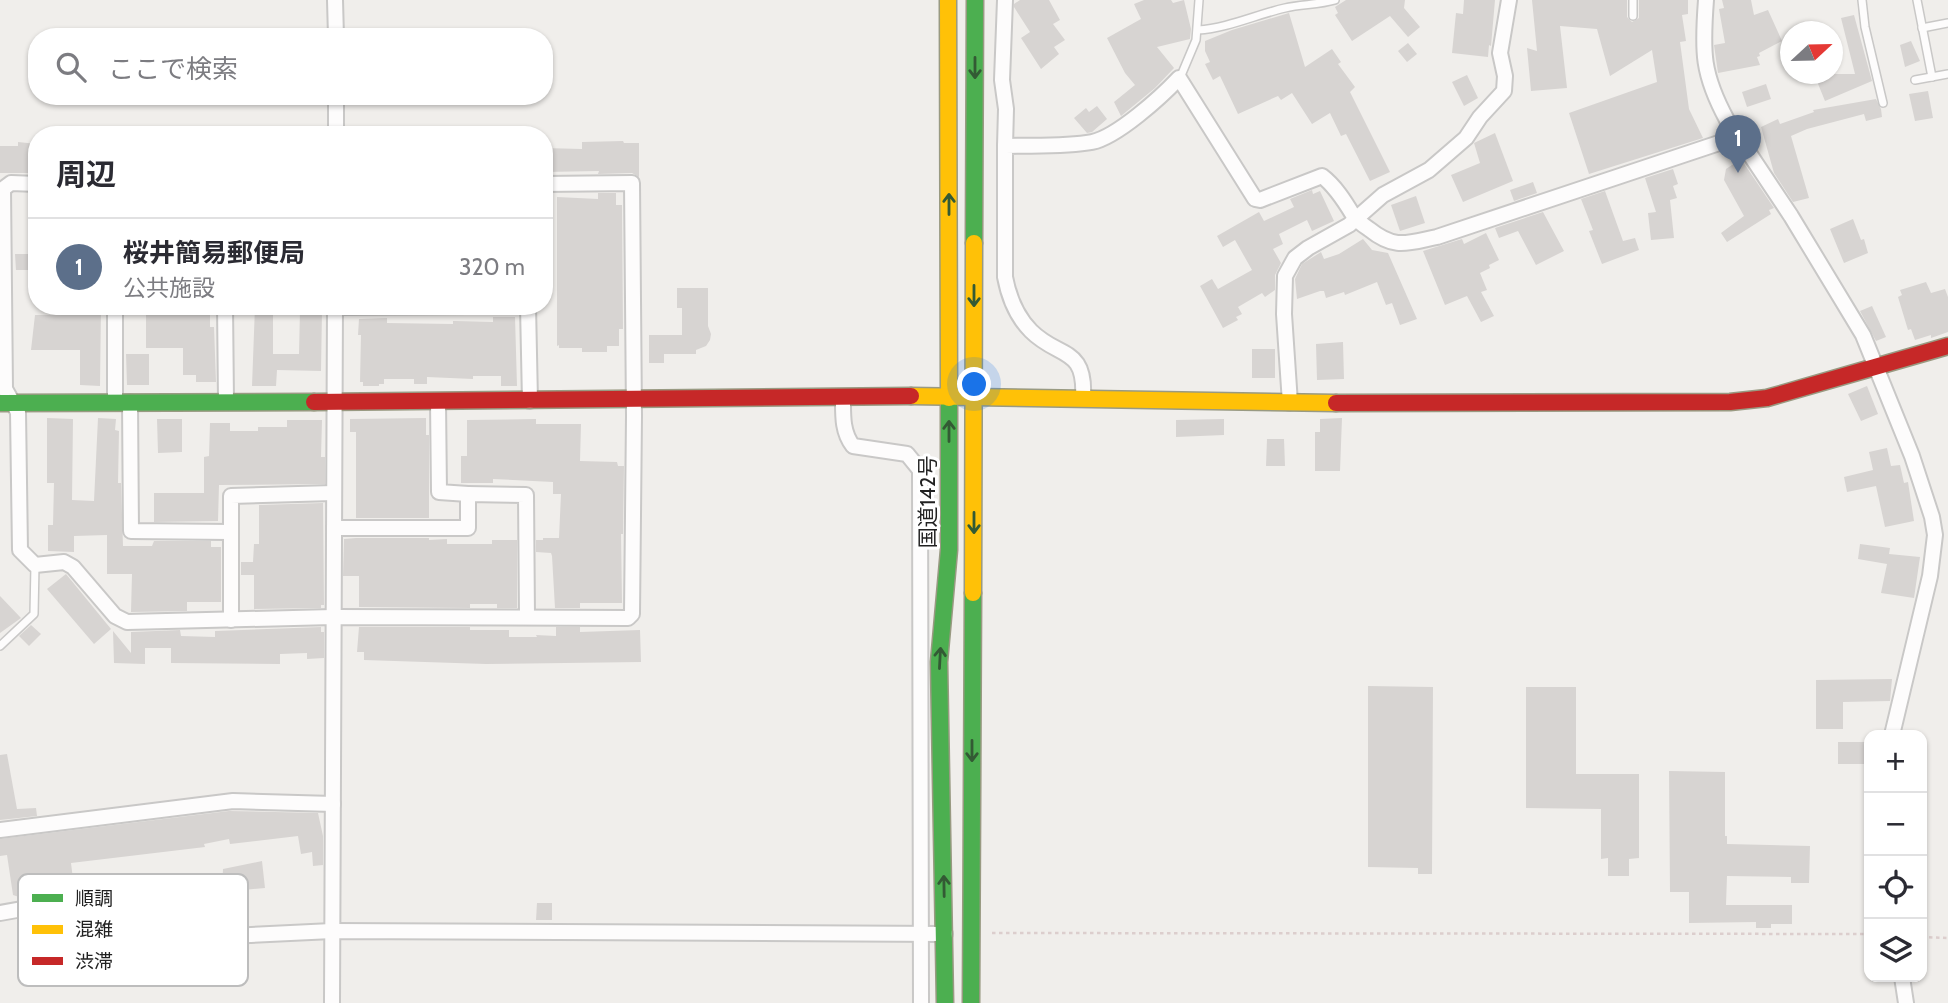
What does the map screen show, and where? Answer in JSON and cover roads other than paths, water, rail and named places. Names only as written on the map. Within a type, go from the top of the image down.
[{"type":"main road","name":"国道142号","points":[[945,1003],[940,662],[949,550],[948,0]]},
{"type":"main road","points":[[971,1003],[975,0]]},
{"type":"main road","points":[[6,403],[335,400],[438,402],[949,395],[1290,403],[1730,402],[1767,398],[1948,345]]},
{"type":"street","points":[[335,0],[335,28]]},
{"type":"street","points":[[1005,0],[1002,80],[1006,109],[1005,277],[1021,319],[1031,331],[1077,362],[1083,373],[1083,398]]},
{"type":"street","points":[[1290,403],[1284,314],[1285,276],[1295,258],[1308,248],[1349,225],[1383,195],[1429,170],[1466,138],[1480,117],[1504,91],[1505,76],[1500,53],[1509,0]]},
{"type":"street","points":[[1706,0],[1704,64],[1715,98],[1737,137],[1791,216],[1846,305],[1875,366],[1912,456],[1932,517],[1935,535],[1930,576],[1893,730]]},
{"type":"street","points":[[1005,146],[1092,142],[1106,137],[1121,128],[1179,78],[1255,199],[1260,200],[1322,176],[1344,200],[1355,219],[1389,243],[1403,243],[1437,237],[1737,137]]},
{"type":"street","points":[[336,105],[336,126]]},
{"type":"street","points":[[28,184],[11,183],[3,189],[5,389],[6,403],[18,412],[20,550],[35,565],[64,562],[73,566],[115,616],[127,622],[333,617],[628,618],[632,614],[634,400],[632,183],[553,184]]},
{"type":"street","points":[[116,315],[131,531],[230,532]]},
{"type":"street","points":[[225,315],[226,401]]},
{"type":"street","points":[[332,1003],[335,315]]},
{"type":"street","points":[[528,315],[530,401]]},
{"type":"street","points":[[843,397],[844,425],[847,438],[853,446],[907,454],[920,470],[921,1003]]},
{"type":"street","points":[[438,402],[439,492],[526,495],[527,617]]},
{"type":"street","points":[[231,620],[231,496],[333,494]]},
{"type":"street","points":[[334,528],[468,528],[468,494]]},
{"type":"street","points":[[0,830],[233,802],[333,804]]},
{"type":"street","points":[[0,912],[18,909]]},
{"type":"street","points":[[248,935],[332,931],[945,934]]},
{"type":"street","points":[[1903,982],[1906,1003]]},
{"type":"lane","points":[[1179,78],[1198,30],[1199,0]]},
{"type":"lane","points":[[1198,30],[1215,29],[1288,7],[1320,5],[1335,0]]},
{"type":"lane","points":[[1633,0],[1633,16]]},
{"type":"lane","points":[[1862,0],[1865,27],[1883,103]]},
{"type":"lane","points":[[1917,0],[1932,77]]},
{"type":"lane","points":[[1922,28],[1948,23]]},
{"type":"lane","points":[[1915,80],[1948,74]]},
{"type":"lane","points":[[0,646],[34,614],[35,565]]},
{"type":"place","name":"桜井簡易郵便局","points":[[1738,173]]}]
